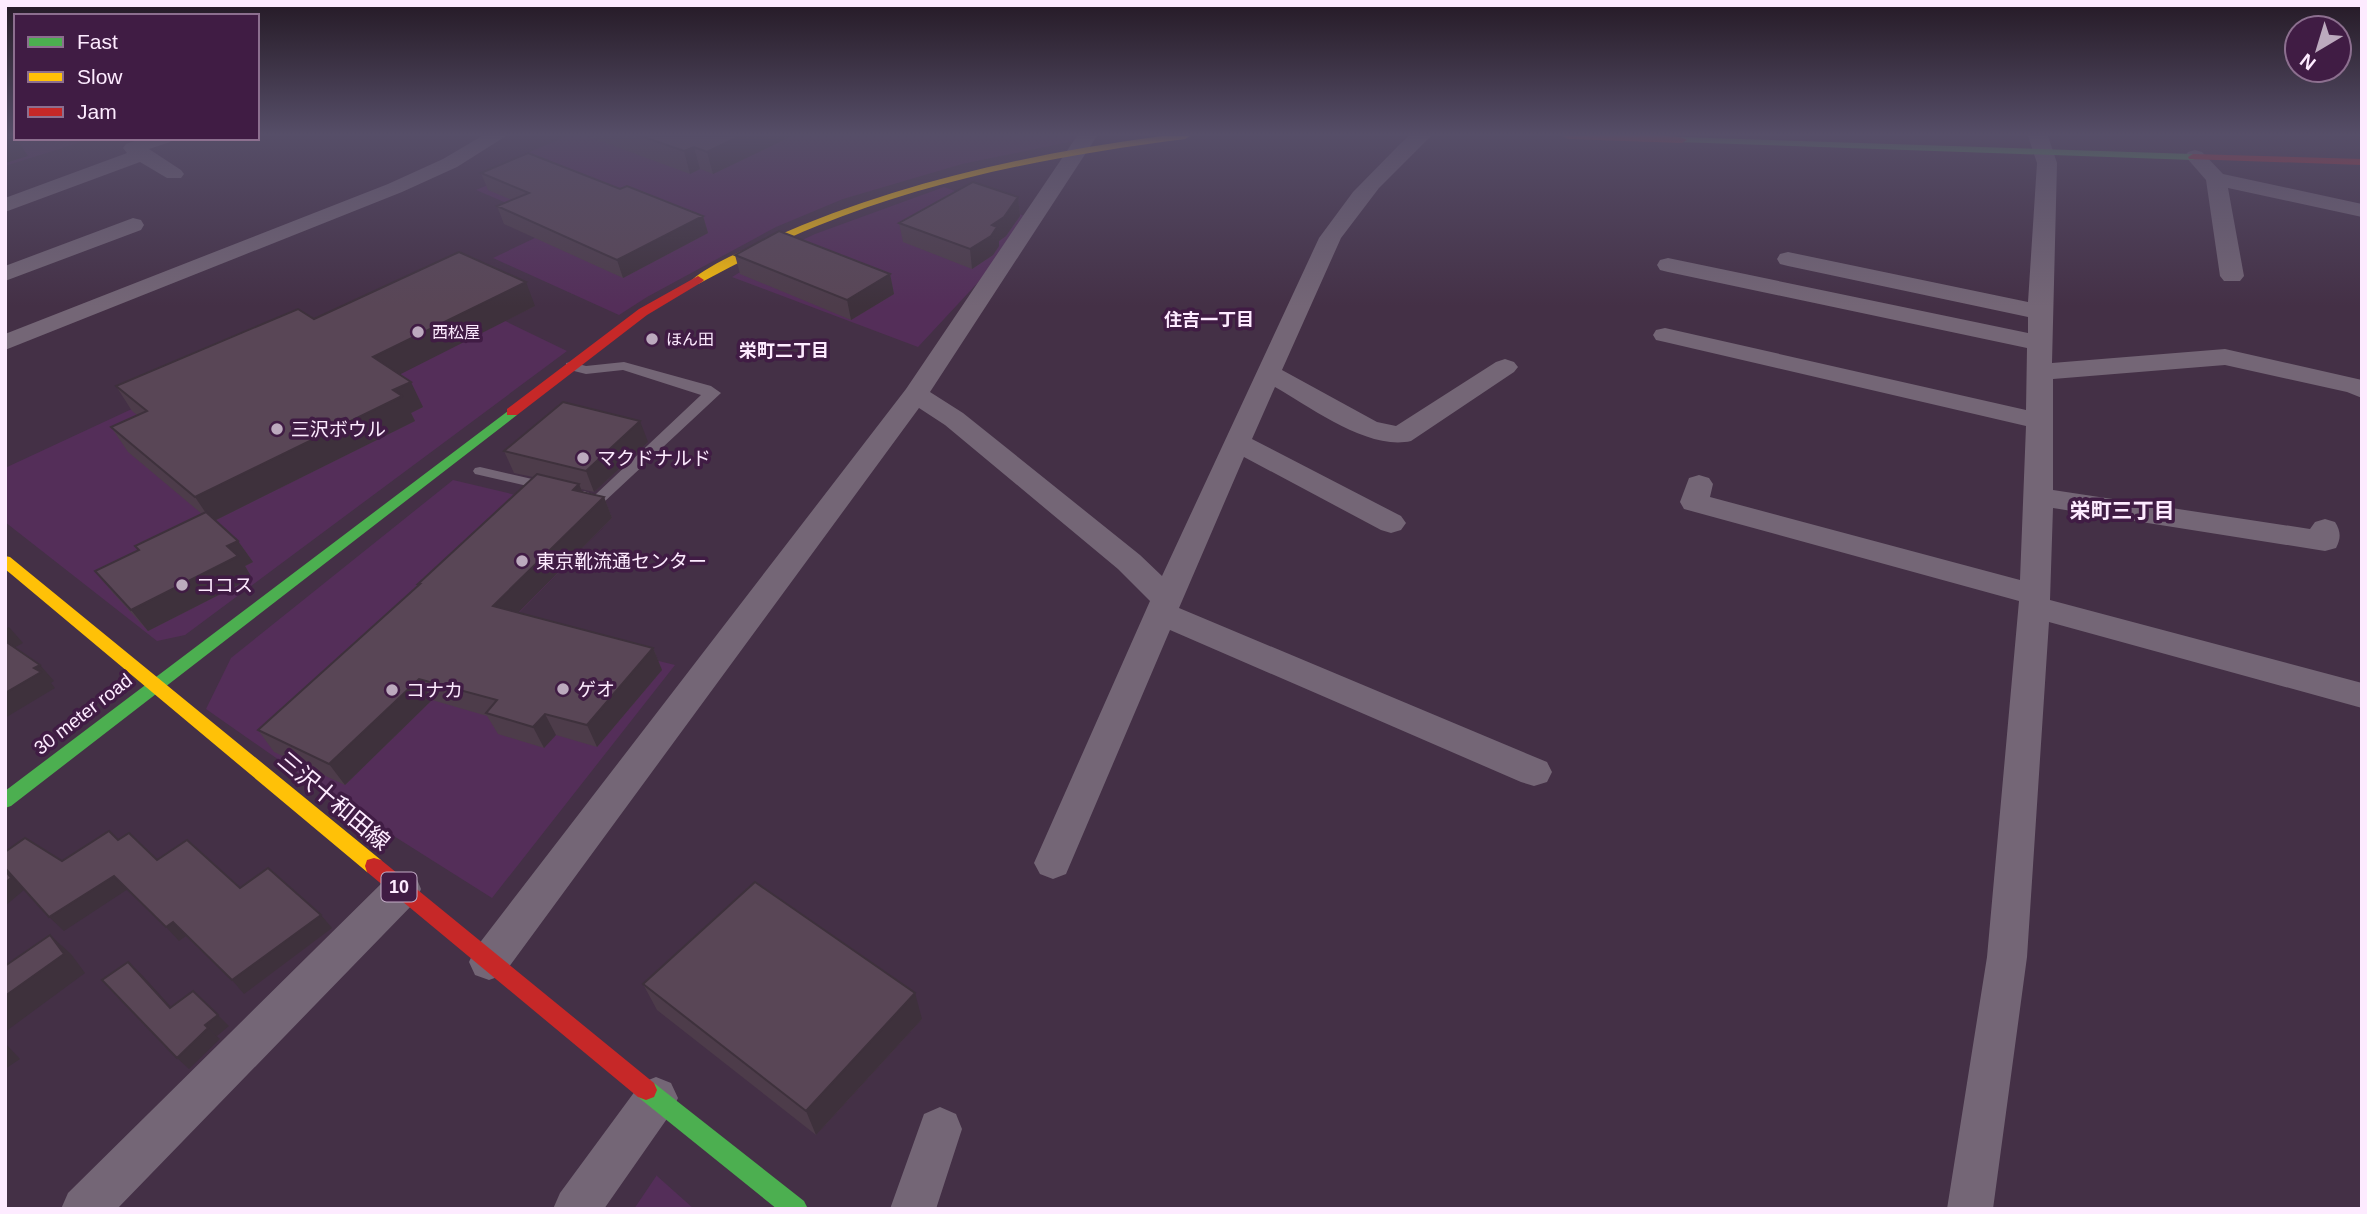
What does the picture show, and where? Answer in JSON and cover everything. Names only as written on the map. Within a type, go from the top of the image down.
[{"type":"main road","name":"30 meter road","points":[[5,801],[643,312],[721,265],[821,219],[904,193]]},
{"type":"main road","name":"三沢十和田線","points":[[5,561],[154,685],[239,751],[489,962],[796,1209]]},
{"type":"street","points":[[5,206],[40,193]]},
{"type":"street","points":[[5,343],[383,193]]},
{"type":"street","points":[[489,962],[916,394],[1050,193]]},
{"type":"street","points":[[1054,863],[1163,606],[1330,238],[1364,193]]},
{"type":"street","points":[[1970,1209],[2007,957],[2034,601],[2039,496],[2040,312],[2046,193]]},
{"type":"street","points":[[2218,193],[2232,276]]},
{"type":"street","points":[[2278,193],[2362,211]]},
{"type":"street","points":[[5,274],[133,225]]},
{"type":"street","points":[[1788,259],[2040,312]]},
{"type":"street","points":[[1668,265],[2040,343]]},
{"type":"street","points":[[1665,335],[2039,421]]},
{"type":"street","points":[[2040,372],[2225,357],[2356,386],[2362,390]]},
{"type":"street","points":[[1268,373],[1369,429],[1401,435],[1505,367]]},
{"type":"street","points":[[916,394],[954,419],[1129,562],[1163,606],[1534,772]]},
{"type":"street","points":[[1237,442],[1391,523]]},
{"type":"street","points":[[1699,485],[1694,502],[2362,696]]},
{"type":"street","points":[[2039,496],[2325,541],[2325,530]]},
{"type":"street","points":[[84,1209],[402,889]]},
{"type":"street","points":[[576,1209],[656,1098]]},
{"type":"street","points":[[913,1209],[940,1129]]},
{"type":"lane","points":[[480,471],[598,500],[708,396],[706,388],[624,366],[586,370],[571,366]]},
{"type":"shaded area","points":[[482,193],[865,193],[776,227],[619,315],[493,258],[560,226]]},
{"type":"shaded area","points":[[928,193],[960,193],[1036,220],[918,347],[732,277],[760,260],[815,234]]},
{"type":"shaded area","points":[[435,287],[567,351],[185,635],[157,641],[5,522],[5,468],[308,327]]},
{"type":"shaded area","points":[[453,480],[612,518],[508,624],[675,665],[492,898],[332,797],[206,709],[231,658]]},
{"type":"shaded area","points":[[657,1176],[694,1209],[634,1209]]},
{"type":"building","points":[[529,193],[644,193],[703,216],[617,260],[497,206]]},
{"type":"building","points":[[954,193],[1005,193],[1018,197],[1004,217],[992,225],[997,227],[991,236],[970,249],[899,223]]},
{"type":"building","points":[[779,231],[890,274],[847,300],[735,255]]},
{"type":"building","points":[[459,252],[526,282],[373,357],[411,382],[393,390],[402,396],[195,497],[111,427],[147,411],[116,386],[298,309],[314,319]]},
{"type":"building","points":[[563,402],[640,421],[586,471],[504,451]]},
{"type":"building","points":[[537,474],[579,484],[573,490],[604,497],[493,606],[653,648],[587,725],[545,714],[533,727],[486,713],[497,700],[419,679],[329,764],[258,730],[420,584]]},
{"type":"building","points":[[206,512],[238,541],[227,546],[238,556],[131,610],[95,571],[139,550],[135,546]]},
{"type":"building","points":[[5,641],[40,665],[34,668],[41,672],[5,693]]},
{"type":"building","points":[[109,831],[118,840],[129,833],[157,860],[187,840],[240,888],[268,868],[321,915],[232,980],[173,922],[166,927],[114,876],[49,917],[5,868],[5,852],[25,838],[62,861]]},
{"type":"building","points":[[5,870],[11,878],[5,883]]},
{"type":"building","points":[[755,882],[915,993],[806,1111],[643,984]]},
{"type":"building","points":[[50,935],[64,954],[5,996],[5,966]]},
{"type":"building","points":[[128,962],[170,1008],[193,991],[218,1015],[205,1025],[208,1028],[177,1058],[102,980]]},
{"type":"traffic: fast","points":[[5,801],[512,412]]},
{"type":"traffic: fast","points":[[646,1090],[796,1209]]},
{"type":"traffic: slow","points":[[698,280],[813,224],[901,193]]},
{"type":"traffic: slow","points":[[5,561],[374,866]]},
{"type":"traffic: jam","points":[[512,412],[643,312],[698,280]]},
{"type":"traffic: jam","points":[[374,866],[646,1090]]},
{"type":"place","name":"西松屋","points":[[418,332]]},
{"type":"place","name":"ほん田","points":[[652,339]]},
{"type":"place","name":"三沢ボウル","points":[[277,429]]},
{"type":"place","name":"マクドナルド","points":[[583,458]]},
{"type":"place","name":"東京靴流通センター","points":[[522,561]]},
{"type":"place","name":"ココス","points":[[182,585]]},
{"type":"place","name":"ゲオ","points":[[563,689]]},
{"type":"place","name":"コナカ","points":[[392,690]]},
{"type":"district","name":"住吉一丁目","points":[[1209,320]]},
{"type":"district","name":"栄町二丁目","points":[[784,351]]},
{"type":"district","name":"栄町三丁目","points":[[2122,510]]}]
